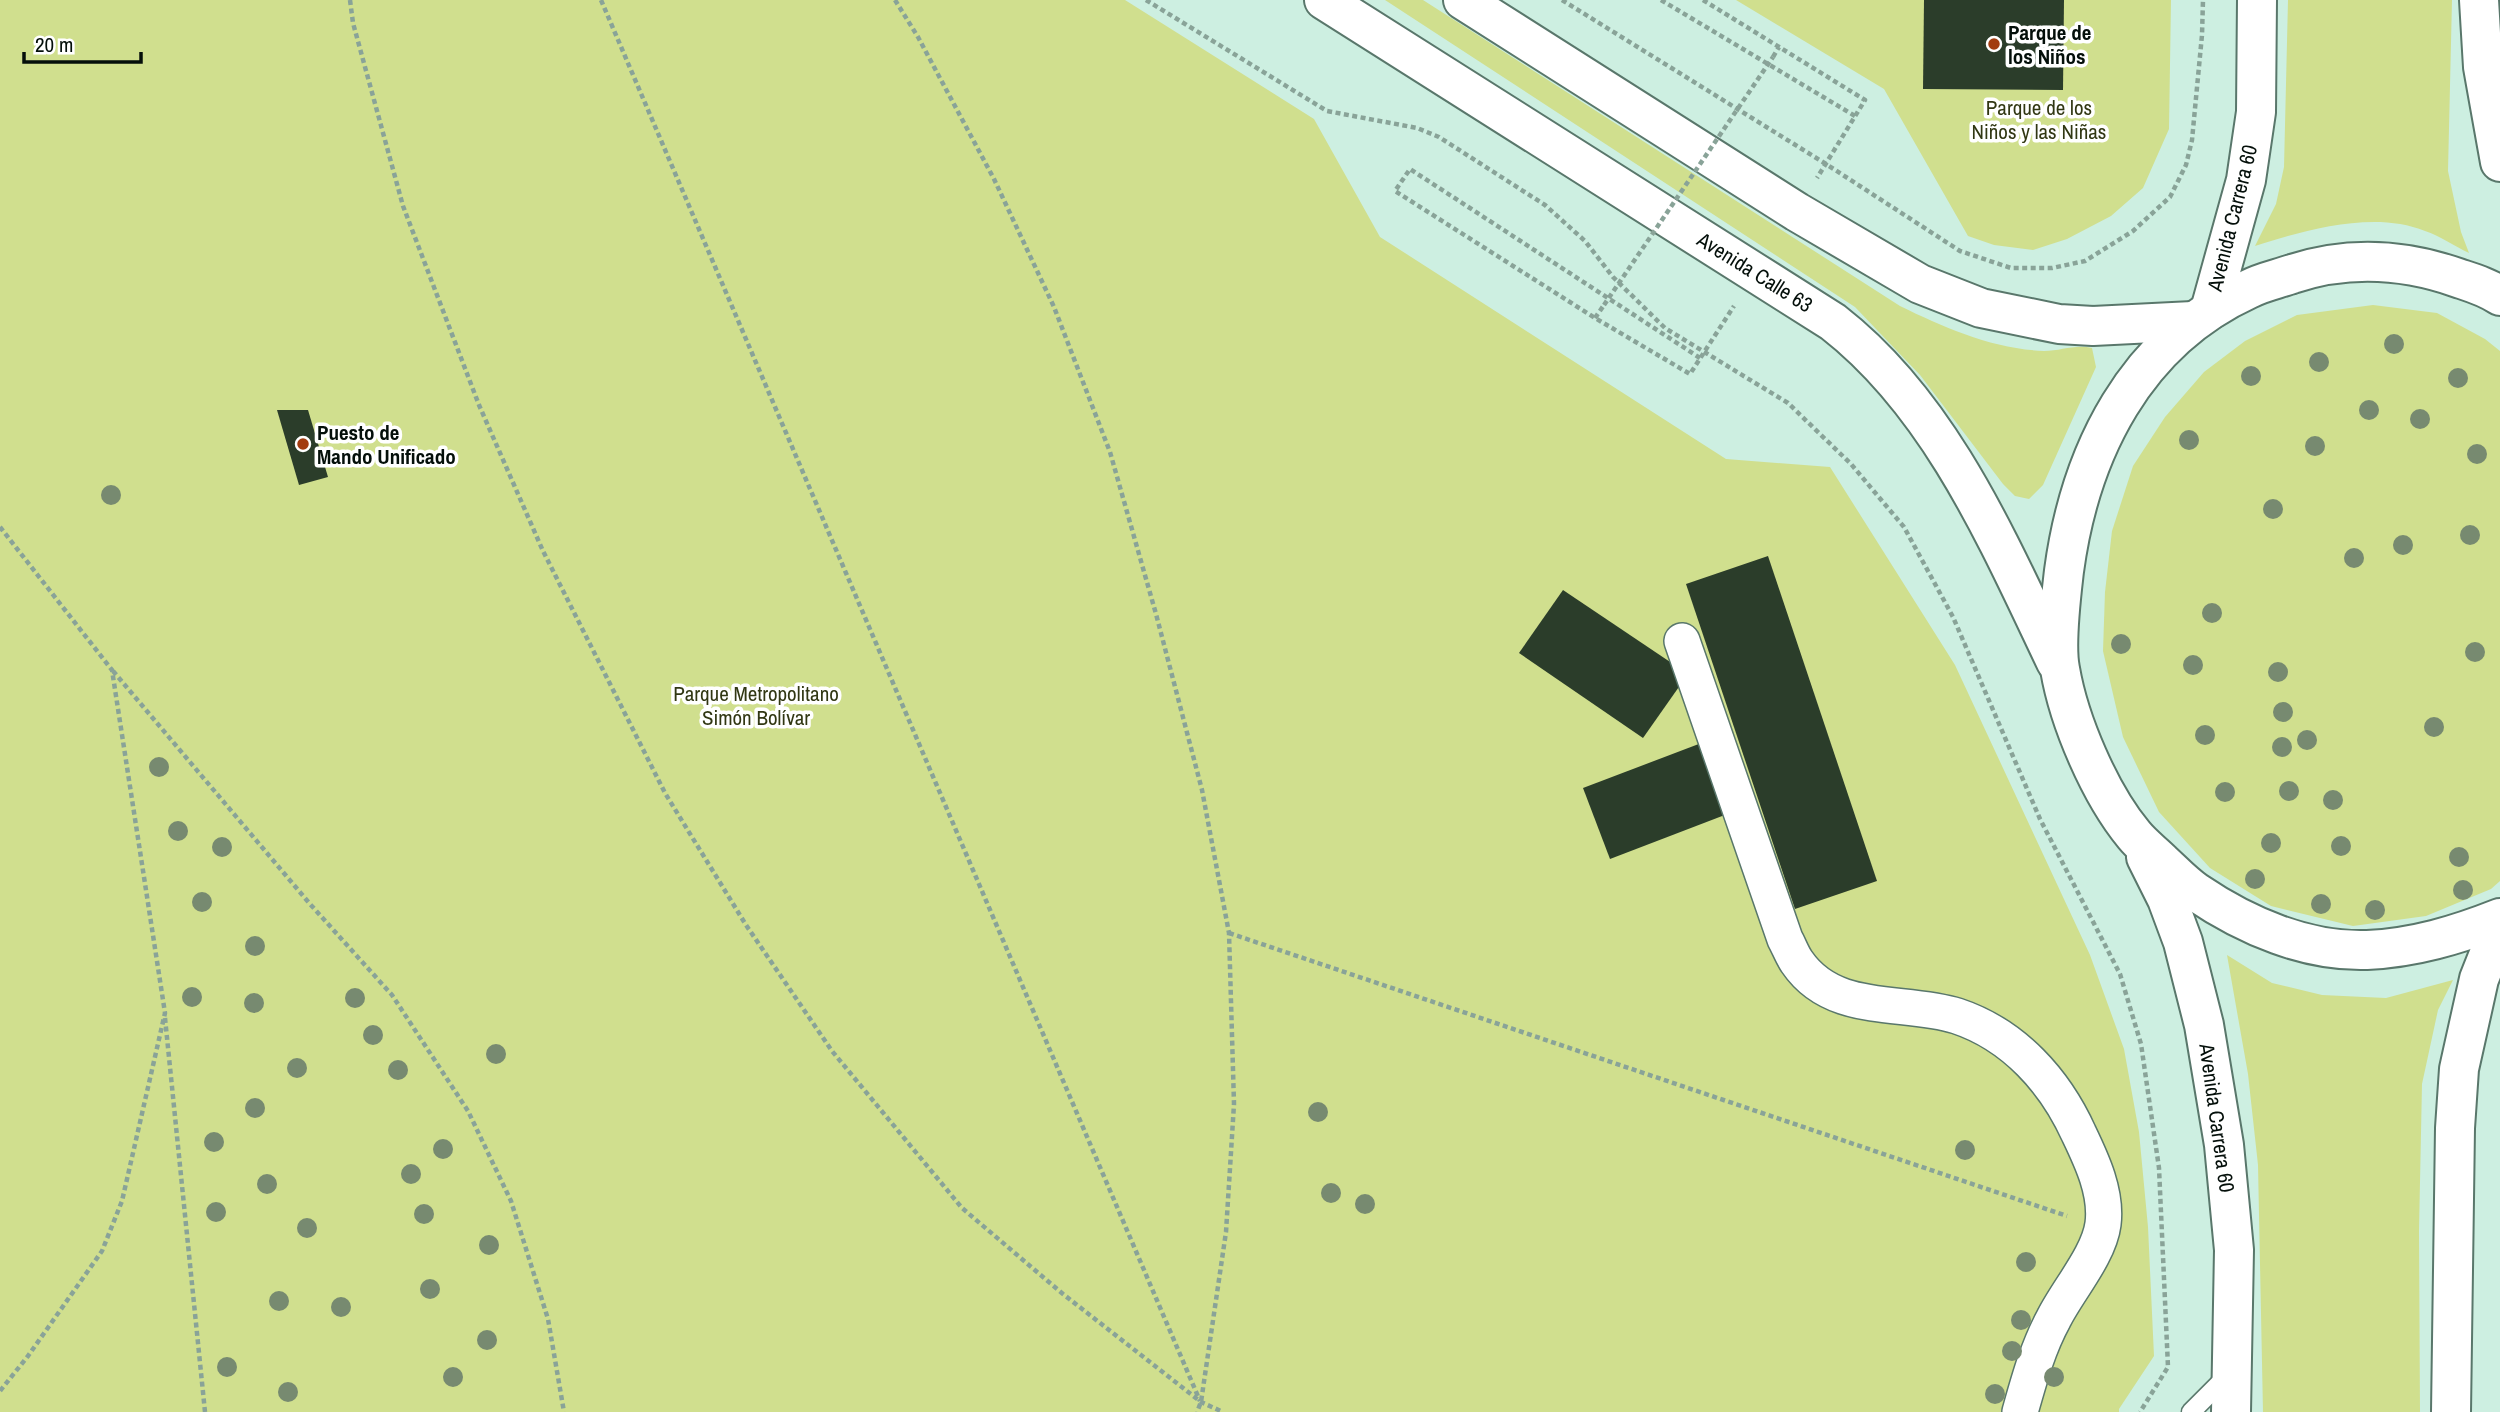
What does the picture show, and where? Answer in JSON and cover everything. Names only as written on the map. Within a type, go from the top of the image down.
[{"type":"main road","name":"Avenida Calle 63","points":[[1324,0],[1833,322],[1860,343],[1921,415],[1958,472],[2003,552],[2059,667]]},
{"type":"main road","points":[[1463,0],[1797,212],[1920,285],[1981,308],[2059,324],[2093,326],[2202,316]]},
{"type":"main road","name":"Avenida Carrera 60","points":[[2202,316],[2246,180],[2256,112],[2257,0]]},
{"type":"main road","points":[[2479,0],[2483,67],[2500,162]]},
{"type":"main road","points":[[2500,296],[2490,289],[2431,268],[2379,261],[2317,266],[2250,288],[2202,316],[2169,341],[2124,394],[2095,453],[2077,503],[2067,549],[2061,599],[2059,667],[2079,736],[2107,796],[2135,836],[2193,891],[2247,923],[2307,944],[2365,950],[2421,944],[2468,931],[2500,918]]},
{"type":"main road","name":"Avenida Carrera 60","points":[[2135,836],[2167,899],[2183,942],[2204,1025],[2224,1145],[2234,1250],[2231,1412]]},
{"type":"main road","points":[[2451,1412],[2455,1128],[2459,1069],[2479,979],[2500,926]]},
{"type":"street","points":[[1682,641],[1785,939],[1797,962],[1816,983],[1838,996],[1867,1003],[1932,1010],[1959,1017],[1993,1033],[2015,1047],[2039,1069],[2069,1112],[2100,1186],[2104,1208],[2102,1228],[2091,1254],[2053,1319],[2035,1363],[2020,1412]]},
{"type":"lane","points":[[2191,1412],[2232,1372]]},
{"type":"path","points":[[350,0],[353,23],[403,206],[479,405],[543,551],[664,793],[746,925],[832,1051],[962,1208],[1063,1294],[1200,1402],[1223,1412]]},
{"type":"path","points":[[601,0],[1200,1402]]},
{"type":"path","points":[[895,0],[918,37],[994,179],[1054,307],[1110,452],[1202,790],[1228,933],[1234,1104],[1226,1232],[1197,1412]]},
{"type":"path","points":[[1146,0],[1327,111],[1417,128],[1439,137],[1545,205],[1585,242],[1613,277],[1665,328],[1788,403],[1851,464],[1904,527],[1953,617],[2040,819],[2119,974],[2141,1044],[2159,1168],[2168,1367],[2140,1412]]},
{"type":"path","points":[[1562,0],[1826,164],[1960,251],[2011,268],[2052,268],[2085,261],[2133,231],[2170,197],[2186,165],[2192,139],[2203,0]]},
{"type":"path","points":[[1661,0],[1855,116]]},
{"type":"path","points":[[1703,0],[1865,100],[1797,212]]},
{"type":"path","points":[[1595,318],[1779,47]]},
{"type":"path","points":[[1700,358],[1410,169],[1395,191],[1595,318],[1690,374],[1755,273]]},
{"type":"path","points":[[0,527],[113,670],[310,904],[392,995],[468,1111],[515,1214],[548,1319],[564,1412]]},
{"type":"path","points":[[113,670],[165,1013],[205,1412]]},
{"type":"path","points":[[1228,933],[2102,1228]]},
{"type":"path","points":[[0,1391],[102,1251],[122,1201],[165,1013]]},
{"type":"green space","name":"Parque Metropolitano Simón Bolívar","points":[[0,0],[1125,0],[1314,119],[1380,237],[1726,459],[1830,467],[1955,665],[2090,955],[2124,1049],[2139,1132],[2148,1227],[2154,1356],[2119,1412],[0,1412]]},
{"type":"green space","points":[[1385,0],[1423,0],[1900,306],[1952,329],[2006,346],[2044,351],[2092,348],[2096,367],[2043,485],[2029,499],[2015,496],[1920,375],[1855,307]]},
{"type":"green space","name":"Parque de los Niños y las Niñas","points":[[1736,0],[2171,0],[2169,129],[2143,188],[2111,216],[2067,239],[2033,250],[1994,245],[1968,236],[1884,89]]},
{"type":"green space","points":[[2288,0],[2452,0],[2448,171],[2461,232],[2469,253],[2425,231],[2384,222],[2362,222],[2317,229],[2255,246],[2276,204],[2284,167]]},
{"type":"green space","points":[[2373,305],[2437,313],[2485,339],[2500,351],[2500,881],[2491,889],[2426,916],[2353,926],[2271,906],[2210,868],[2159,812],[2123,737],[2103,651],[2105,592],[2112,531],[2133,466],[2165,417],[2204,372],[2245,341],[2297,315]]},
{"type":"green space","points":[[2227,955],[2272,983],[2322,995],[2386,998],[2453,980],[2438,1010],[2422,1084],[2419,1231],[2420,1412],[2263,1412],[2258,1165],[2248,1074]]},
{"type":"building","name":"Parque de los Niños","points":[[1924,0],[2064,0],[2063,90],[1923,89]]},
{"type":"building","name":"Puesto de Mando Unificado","points":[[277,410],[308,410],[328,477],[299,485]]},
{"type":"building","points":[[1768,556],[1877,881],[1795,909],[1686,584]]},
{"type":"building","points":[[1563,590],[1688,674],[1643,738],[1519,653]]},
{"type":"building","points":[[1704,742],[1730,813],[1610,859],[1583,788]]},
{"type":"place","name":"Parque de los Niños","points":[[1994,44]]},
{"type":"place","name":"Puesto de Mando Unificado","points":[[303,444]]}]
